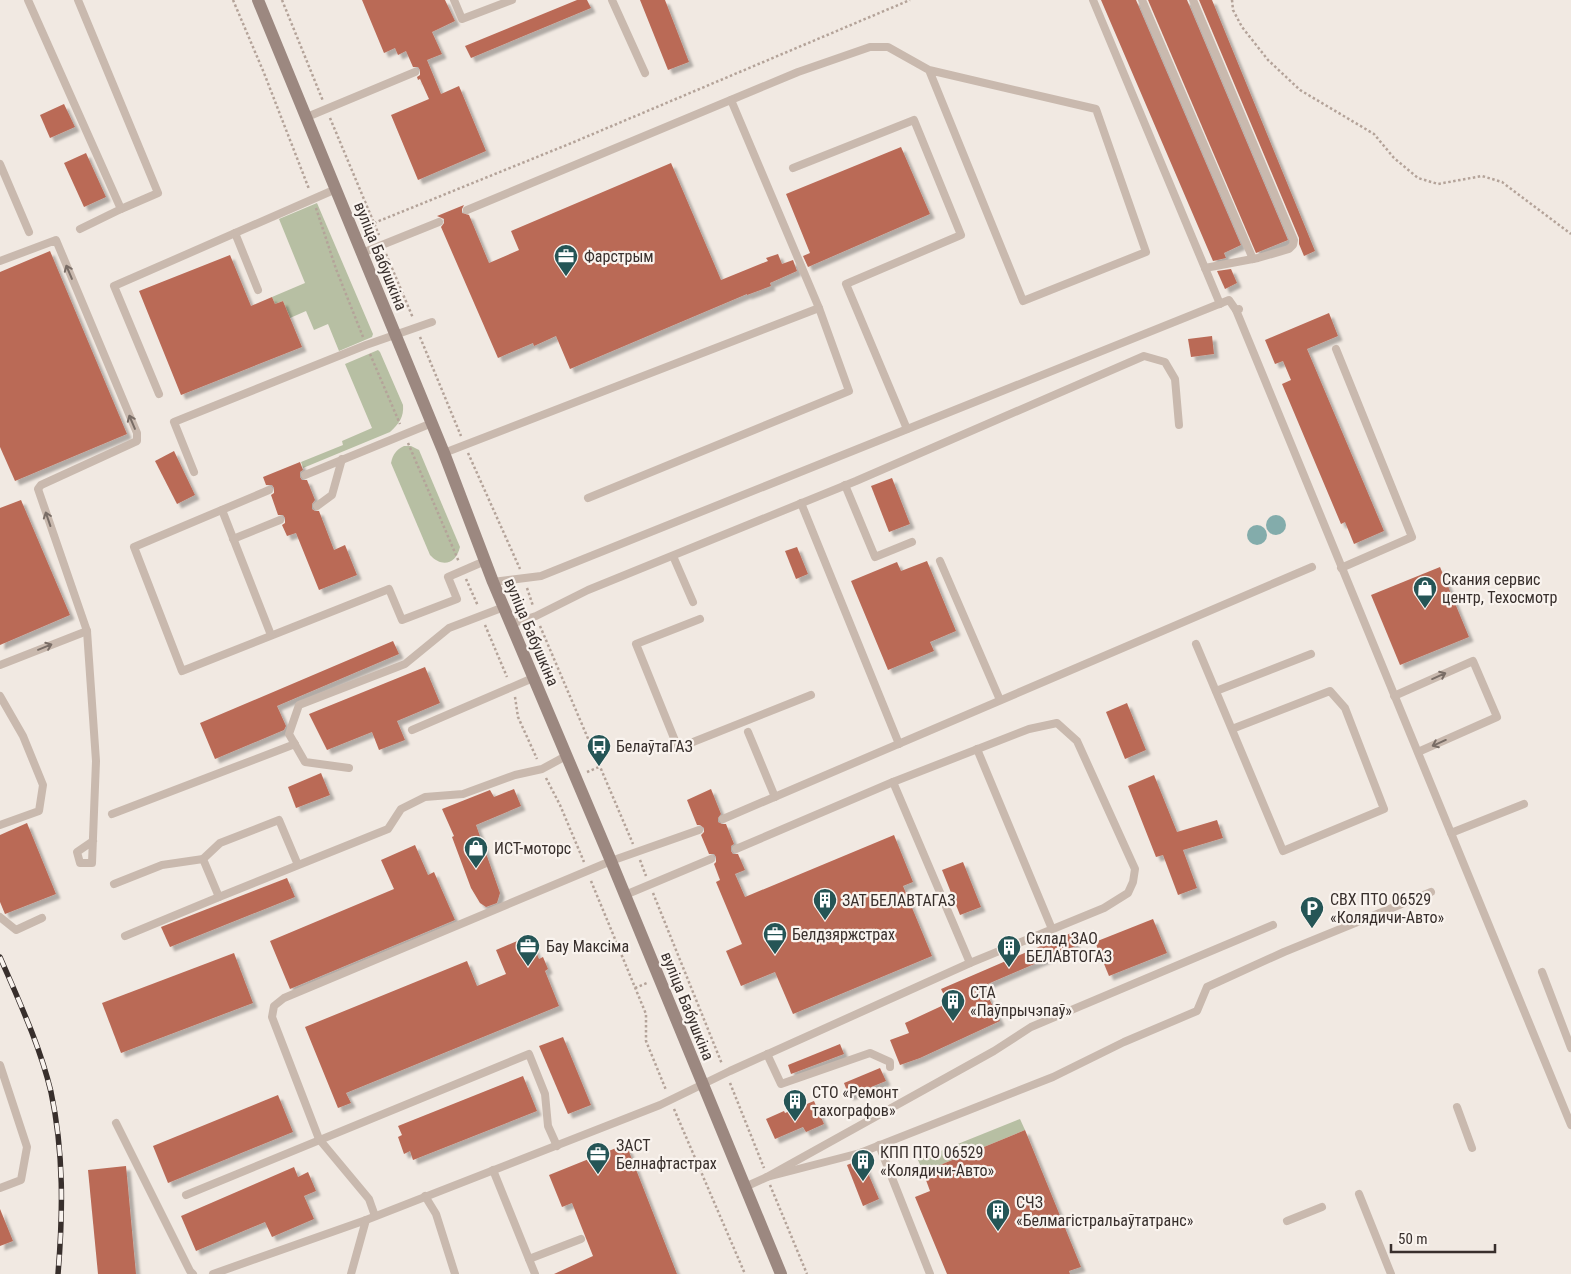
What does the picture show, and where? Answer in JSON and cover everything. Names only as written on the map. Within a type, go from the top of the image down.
[{"type":"street","name":"вуліца Бабушкіна","points":[[258,0],[432,423],[493,582],[612,861],[781,1274]]},
{"type":"lane","points":[[28,0],[120,209]]},
{"type":"lane","points":[[78,0],[158,193],[80,229]]},
{"type":"lane","points":[[454,0],[462,19],[512,0]]},
{"type":"lane","points":[[612,0],[645,74]]},
{"type":"lane","points":[[1093,0],[1220,304]]},
{"type":"lane","points":[[1142,0],[1253,259]]},
{"type":"lane","points":[[1192,0],[1294,240],[1293,245],[1289,249],[1253,259],[1205,268]]},
{"type":"lane","points":[[467,210],[798,72],[870,47],[888,47],[928,70],[1096,109],[1146,252],[1023,301],[928,70]]},
{"type":"lane","points":[[307,117],[415,72]]},
{"type":"lane","points":[[588,498],[849,391],[819,308],[731,100]]},
{"type":"lane","points":[[793,168],[914,120],[961,235],[846,284],[907,429]]},
{"type":"lane","points":[[0,164],[29,232]]},
{"type":"lane","points":[[159,394],[114,286],[336,189]]},
{"type":"lane","points":[[362,253],[439,222]]},
{"type":"lane","points":[[235,233],[258,290]]},
{"type":"lane","points":[[0,261],[56,240],[137,433],[136,441],[41,485],[38,489],[86,631],[96,761],[93,841]]},
{"type":"lane","points":[[493,582],[541,576],[1229,300],[1238,309],[1341,568],[1571,1125]]},
{"type":"lane","points":[[444,454],[819,308]]},
{"type":"lane","points":[[194,472],[174,422],[366,345],[432,322]]},
{"type":"lane","points":[[1336,349],[1412,537],[1341,568]]},
{"type":"lane","points":[[512,624],[536,616],[588,590],[845,486],[1144,356],[1165,362],[1175,380],[1179,425]]},
{"type":"lane","points":[[305,475],[432,423]]},
{"type":"lane","points":[[317,506],[332,495],[342,459]]},
{"type":"lane","points":[[845,486],[875,557],[912,542]]},
{"type":"lane","points":[[269,490],[134,547],[182,671],[389,589],[402,620],[457,598],[448,577],[486,562]]},
{"type":"lane","points":[[801,503],[899,744]]},
{"type":"lane","points":[[222,510],[272,635]]},
{"type":"lane","points":[[233,539],[280,520]]},
{"type":"lane","points":[[673,556],[693,602]]},
{"type":"lane","points":[[940,560],[1000,700]]},
{"type":"lane","points":[[723,819],[1312,567]]},
{"type":"lane","points":[[349,768],[305,762],[289,734],[300,705],[405,664],[449,628],[504,607]]},
{"type":"lane","points":[[700,619],[636,644],[678,748],[811,695]]},
{"type":"lane","points":[[0,665],[86,631]]},
{"type":"lane","points":[[1196,644],[1283,851],[1384,809],[1346,708],[1330,691],[1232,729]]},
{"type":"lane","points":[[1216,691],[1311,654]]},
{"type":"lane","points":[[1394,696],[1472,661],[1497,717],[1418,752]]},
{"type":"lane","points":[[412,730],[533,678]]},
{"type":"lane","points":[[0,696],[23,736],[42,785],[38,811],[0,825]]},
{"type":"lane","points":[[213,1274],[366,1220],[670,1100],[767,1054],[970,963],[1104,908],[1128,894],[1134,882],[1135,869],[1077,740],[1057,723],[1030,729],[977,749],[893,782],[736,849]]},
{"type":"lane","points":[[748,732],[775,797]]},
{"type":"lane","points":[[112,814],[295,744]]},
{"type":"lane","points":[[977,749],[1052,929]]},
{"type":"lane","points":[[125,936],[388,829],[401,809],[425,797],[463,794],[515,775],[542,769],[566,756]]},
{"type":"lane","points":[[893,782],[970,963]]},
{"type":"lane","points":[[1451,833],[1524,804]]},
{"type":"lane","points":[[114,884],[162,865],[203,859],[220,843],[279,820],[298,865]]},
{"type":"lane","points":[[375,1216],[368,1199],[319,1139],[272,1017],[274,1006],[284,998],[612,861],[699,830]]},
{"type":"lane","points":[[203,859],[219,897]]},
{"type":"lane","points":[[625,895],[711,859]]},
{"type":"lane","points":[[767,1177],[860,1153],[1053,1077],[1124,1042],[1197,1011],[1208,988],[1284,952],[1432,892]]},
{"type":"lane","points":[[0,917],[16,930],[42,918]]},
{"type":"lane","points":[[745,1187],[767,1177],[994,1051],[1031,1027],[1273,925]]},
{"type":"lane","points":[[1542,972],[1571,1048]]},
{"type":"lane","points":[[767,1054],[781,1084],[870,1053],[890,1062],[890,1067]]},
{"type":"lane","points":[[186,1195],[528,1054],[545,1094],[548,1126],[556,1146]]},
{"type":"lane","points":[[0,1065],[27,1147],[21,1180],[0,1188]]},
{"type":"lane","points":[[1457,1107],[1472,1148]]},
{"type":"lane","points":[[116,1123],[193,1274]]},
{"type":"lane","points":[[879,1145],[930,1274]]},
{"type":"lane","points":[[493,1170],[535,1274]]},
{"type":"lane","points":[[1359,1194],[1391,1274]]},
{"type":"lane","points":[[425,1196],[436,1214],[456,1274]]},
{"type":"lane","points":[[1287,1221],[1322,1207]]},
{"type":"lane","points":[[351,1274],[366,1220]]},
{"type":"lane","points":[[529,1259],[581,1238]]},
{"type":"path","points":[[233,0],[313,198],[336,269],[366,345],[482,616],[514,695],[518,717],[560,805],[646,1014],[646,1041],[745,1274]]},
{"type":"path","points":[[282,0],[465,446],[525,579],[536,616],[622,822],[637,852],[806,1274]]},
{"type":"path","points":[[374,223],[574,142],[910,0]]},
{"type":"path","points":[[1232,0],[1233,10],[1242,27],[1268,60],[1300,90],[1374,134],[1394,158],[1418,178],[1438,184],[1482,176],[1502,182],[1571,234]]},
{"type":"green space","points":[[317,203],[373,334],[372,337],[339,351],[328,324],[314,330],[306,311],[290,318],[283,301],[275,304],[272,297],[305,283],[279,219]]},
{"type":"green space","points":[[378,350],[403,405],[402,417],[390,432],[303,468],[301,462],[343,445],[342,441],[372,428],[345,364]]},
{"type":"green space","points":[[404,446],[411,446],[419,450],[460,547],[455,557],[448,562],[439,562],[430,555],[391,463],[395,453]]},
{"type":"green space","points":[[1020,1119],[1025,1130],[923,1172],[918,1160]]},
{"type":"water","points":[[1276,515],[1283,518],[1286,525],[1283,532],[1276,535],[1269,532],[1266,525],[1269,518]]},
{"type":"water","points":[[1257,525],[1264,528],[1267,535],[1264,542],[1257,545],[1250,542],[1247,535],[1250,528]]},
{"type":"building","points":[[362,0],[445,0],[455,21],[432,32],[442,54],[427,60],[441,94],[459,86],[486,151],[418,180],[391,115],[429,99],[420,79],[418,80],[417,77],[420,75],[420,70],[418,67],[413,67],[406,51],[398,55],[395,48],[384,53]]},
{"type":"building","points":[[577,0],[587,0],[591,8],[471,58],[465,46]]},
{"type":"building","points":[[640,0],[665,0],[689,62],[668,70]]},
{"type":"building","points":[[1101,0],[1136,0],[1241,245],[1224,253],[1226,258],[1213,261]]},
{"type":"building","points":[[1148,0],[1187,0],[1288,240],[1256,253]]},
{"type":"building","points":[[1199,0],[1212,0],[1315,251],[1304,256],[1299,244],[1299,238]]},
{"type":"building","points":[[64,104],[75,127],[50,138],[40,115]]},
{"type":"building","points":[[901,147],[930,214],[808,267],[803,256],[810,253],[786,194]]},
{"type":"building","points":[[86,153],[106,197],[84,207],[64,163]]},
{"type":"building","points":[[671,163],[721,280],[768,261],[766,258],[778,254],[782,264],[793,260],[797,271],[770,283],[771,286],[747,294],[570,369],[556,336],[534,346],[533,343],[498,358],[441,227],[444,219],[437,216],[464,205],[462,213],[469,215],[489,263],[519,250],[511,231]]},
{"type":"building","points":[[50,251],[127,434],[15,481],[0,447],[0,272]]},
{"type":"building","points":[[230,255],[251,306],[272,297],[275,304],[283,301],[302,347],[181,395],[139,291]]},
{"type":"building","points":[[1231,269],[1237,283],[1225,289],[1217,271]]},
{"type":"building","points":[[1329,313],[1338,336],[1307,349],[1384,531],[1354,544],[1345,522],[1341,524],[1282,384],[1291,380],[1283,361],[1275,364],[1265,340]]},
{"type":"building","points":[[1212,336],[1214,354],[1191,357],[1188,339]]},
{"type":"building","points":[[174,451],[195,495],[177,504],[155,461]]},
{"type":"building","points":[[300,462],[303,470],[300,472],[300,477],[302,480],[307,480],[315,500],[312,504],[312,509],[319,511],[334,550],[345,545],[357,575],[319,590],[296,533],[287,536],[282,525],[285,523],[285,518],[283,515],[278,515],[271,495],[274,493],[274,488],[272,485],[266,485],[263,477]]},
{"type":"building","points":[[892,478],[910,524],[889,532],[871,486]]},
{"type":"building","points":[[21,500],[70,615],[0,645],[0,508]]},
{"type":"building","points":[[797,547],[808,574],[796,579],[785,551]]},
{"type":"building","points":[[927,561],[956,631],[930,642],[934,651],[888,670],[851,581],[897,562],[901,571]]},
{"type":"building","points":[[1440,567],[1469,637],[1400,665],[1371,595]]},
{"type":"building","points":[[393,641],[399,654],[277,706],[286,726],[284,730],[215,759],[200,723]]},
{"type":"building","points":[[425,667],[440,703],[397,721],[405,740],[379,750],[372,732],[327,750],[309,714]]},
{"type":"building","points":[[1127,703],[1146,750],[1125,759],[1106,712]]},
{"type":"building","points":[[321,773],[330,795],[296,808],[288,787]]},
{"type":"building","points":[[1154,775],[1177,832],[1217,820],[1223,838],[1183,850],[1197,888],[1178,895],[1163,855],[1156,857],[1128,786]]},
{"type":"building","points":[[514,789],[521,806],[476,825],[500,893],[497,903],[486,907],[480,903],[471,888],[452,837],[454,836],[442,809],[490,790],[494,797]]},
{"type":"building","name":"ЗАТ БЕЛАВТАГАЗ","points":[[711,789],[721,814],[718,822],[726,824],[734,844],[731,846],[731,851],[733,854],[738,854],[745,870],[735,874],[745,897],[894,835],[913,882],[903,886],[932,956],[793,1014],[775,972],[741,986],[726,951],[742,944],[716,882],[720,880],[714,864],[716,857],[714,854],[709,854],[701,835],[704,832],[704,828],[697,825],[687,800]]},
{"type":"building","points":[[27,823],[56,894],[5,914],[0,902],[0,835]]},
{"type":"building","points":[[415,845],[428,875],[434,872],[455,920],[290,989],[270,941],[394,889],[381,860]]},
{"type":"building","points":[[963,862],[981,907],[960,915],[942,870]]},
{"type":"building","points":[[287,878],[295,897],[170,947],[161,927]]},
{"type":"building","points":[[1153,919],[1167,953],[1109,976],[1095,942]]},
{"type":"building","points":[[1071,933],[1076,946],[983,986],[1000,1021],[920,1058],[900,1065],[890,1040],[909,1033],[905,1023],[948,1003],[941,989]]},
{"type":"building","points":[[529,936],[539,959],[543,957],[548,969],[545,971],[559,1006],[346,1093],[351,1103],[338,1108],[305,1027],[467,961],[477,986],[506,974],[496,950]]},
{"type":"building","points":[[234,953],[253,1003],[121,1053],[102,1003]]},
{"type":"building","points":[[563,1037],[591,1105],[568,1114],[539,1046]]},
{"type":"building","points":[[840,1044],[844,1054],[791,1074],[788,1065]]},
{"type":"building","points":[[880,1068],[886,1081],[849,1096],[844,1083]]},
{"type":"building","points":[[523,1076],[537,1111],[413,1160],[410,1151],[404,1154],[398,1137],[402,1135],[398,1126]]},
{"type":"building","points":[[278,1095],[293,1132],[168,1183],[153,1146]]},
{"type":"building","name":"СТО «Ремонт тахографов»","points":[[814,1101],[824,1124],[806,1132],[803,1127],[775,1139],[766,1119]]},
{"type":"building","name":"СЧЗ «Белмагістральаўтатранс»","points":[[1025,1130],[1081,1267],[1069,1271],[1070,1274],[947,1274],[915,1197],[930,1191],[923,1172]]},
{"type":"building","points":[[626,1144],[677,1274],[554,1274],[593,1256],[572,1203],[562,1207],[549,1175]]},
{"type":"building","name":"КПП ПТО 06529 «Колядичи-Авто»","points":[[862,1159],[879,1199],[863,1206],[847,1165]]},
{"type":"building","points":[[126,1166],[136,1274],[98,1274],[88,1170]]},
{"type":"building","points":[[294,1167],[298,1177],[308,1172],[316,1191],[304,1196],[314,1219],[272,1237],[265,1222],[196,1251],[181,1216]]},
{"type":"building","points":[[0,1209],[13,1241],[0,1246]]},
{"type":"railway","points":[[0,957],[41,1058],[51,1092],[58,1138],[61,1183],[58,1274]]},
{"type":"place","name":"Фарстрым","points":[[566,277]]},
{"type":"place","name":"Скания сервис центр, Техосмотр","points":[[1425,609]]},
{"type":"place","name":"БелаўтаГАЗ","points":[[599,767]]},
{"type":"place","name":"ИСТ-моторс","points":[[476,869]]},
{"type":"place","name":"ЗАТ БЕЛАВТАГАЗ","points":[[825,921]]},
{"type":"place","name":"СВХ ПТО 06529 «Колядичи-Авто»","points":[[1312,929]]},
{"type":"place","name":"Белдзяржстрах","points":[[775,955]]},
{"type":"place","name":"Бау Максіма","points":[[528,967]]},
{"type":"place","name":"Склад ЗАО БЕЛАВТОГАЗ","points":[[1009,968]]},
{"type":"place","name":"СТА «Паўпрычэпаў»","points":[[953,1022]]},
{"type":"place","name":"СТО «Ремонт тахографов»","points":[[795,1122]]},
{"type":"place","name":"ЗАСТ Белнафтастрах","points":[[598,1175]]},
{"type":"place","name":"КПП ПТО 06529 «Колядичи-Авто»","points":[[863,1182]]},
{"type":"place","name":"СЧЗ «Белмагістральаўтатранс»","points":[[998,1232]]}]
